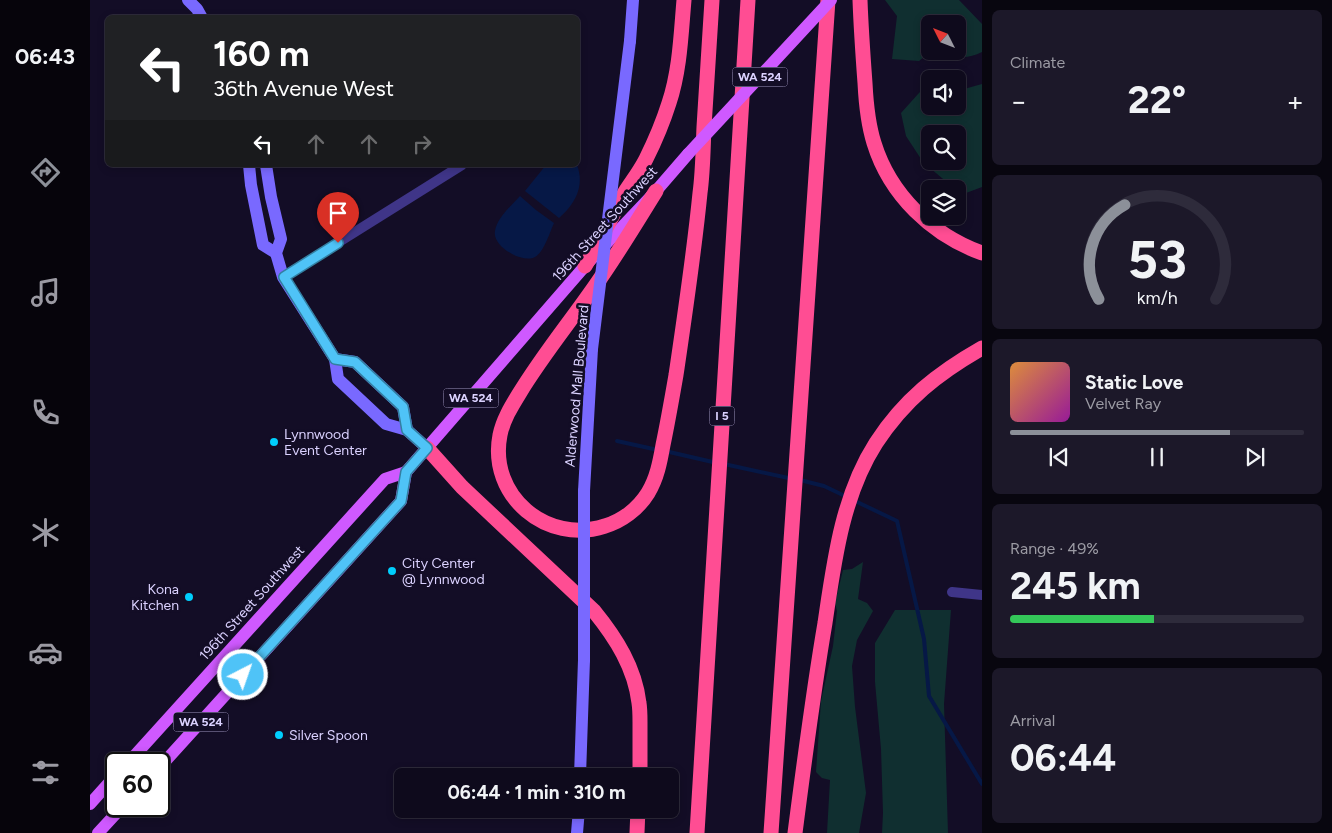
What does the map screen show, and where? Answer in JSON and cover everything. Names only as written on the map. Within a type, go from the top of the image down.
[{"type":"highway","points":[[585,266],[626,191],[645,161],[662,124],[670,101],[677,70],[684,0]]},
{"type":"highway","points":[[656,191],[596,285],[528,379],[505,420],[500,434],[499,458],[508,489],[527,512],[538,520],[556,528],[579,531],[595,530],[613,524],[636,508],[646,496],[654,481],[668,420],[684,327],[700,192],[712,0]]},
{"type":"highway","name":"I 5","points":[[696,833],[748,0]]},
{"type":"highway","points":[[772,833],[830,0]]},
{"type":"highway","points":[[860,0],[867,111],[874,143],[883,166],[897,189],[919,215],[937,230],[958,243],[982,253]]},
{"type":"highway","points":[[795,833],[809,718],[836,553],[848,505],[858,477],[875,444],[896,415],[919,391],[936,377],[982,348]]},
{"type":"highway","points":[[427,448],[462,487],[594,612],[610,632],[623,654],[634,681],[639,703],[640,768]]},
{"type":"highway","points":[[637,833],[638,818]]},
{"type":"main road","points":[[188,0],[200,15]]},
{"type":"main road","name":"Alderwood Mall Boulevard","points":[[580,768],[584,660],[584,491],[592,349],[630,41],[633,0]]},
{"type":"main road","name":"196th Street Southwest","points":[[138,752],[385,479],[406,472],[585,266],[830,0]]},
{"type":"main road","points":[[248,167],[263,245],[276,253]]},
{"type":"main road","points":[[266,167],[281,239],[276,253],[284,277],[335,359],[338,379],[386,424],[407,430],[427,448]]},
{"type":"main road","points":[[335,359],[355,362],[403,407],[407,430]]},
{"type":"main road","name":"WA 524","points":[[170,756],[401,501],[406,472]]},
{"type":"main road","points":[[90,804],[105,787]]},
{"type":"main road","points":[[98,833],[113,817]]},
{"type":"main road","points":[[578,833],[579,818]]},
{"type":"street","points":[[284,277],[459,167]]},
{"type":"street","points":[[952,592],[982,595]]},
{"type":"green space","points":[[885,0],[959,0],[982,24],[982,52],[966,57],[966,15],[921,15],[921,59],[919,61],[892,59],[897,16]]},
{"type":"green space","points":[[982,84],[982,187],[966,193],[966,180],[944,180],[932,170],[966,170],[966,125],[921,125],[921,159],[906,136],[901,113],[921,91],[921,115],[966,115],[966,88]]},
{"type":"green space","points":[[863,562],[858,599],[867,603],[873,611],[857,640],[852,666],[855,707],[866,793],[859,833],[827,833],[830,780],[822,778],[816,772],[821,701],[833,646],[837,611],[835,603],[843,570],[852,569]]},
{"type":"green space","points":[[895,610],[951,610],[944,704],[948,833],[882,833],[881,749],[875,682],[875,643]]},
{"type":"water","points":[[544,167],[578,167],[580,180],[577,194],[570,207],[559,218],[525,191]]},
{"type":"water","points":[[520,196],[554,223],[541,251],[535,257],[529,259],[509,252],[503,248],[495,237],[498,221]]},
{"type":"waterway","points":[[617,441],[658,450]]},
{"type":"waterway","points":[[665,451],[717,463]]},
{"type":"waterway","points":[[724,464],[793,479]]},
{"type":"waterway","points":[[800,480],[824,486],[847,497]]},
{"type":"waterway","points":[[853,500],[897,521],[924,639],[929,696],[982,784]]},
{"type":"place","name":"Lynnwood Event Center","points":[[274,442]]},
{"type":"place","name":"City Center @ Lynnwood","points":[[392,571]]},
{"type":"place","name":"Kona Kitchen","points":[[189,597]]},
{"type":"place","name":"Silver Spoon","points":[[279,735]]},
{"type":"route","points":[[243,675],[401,501],[406,472],[427,448],[407,430],[403,407],[355,362],[335,359],[284,277],[338,243]]}]
